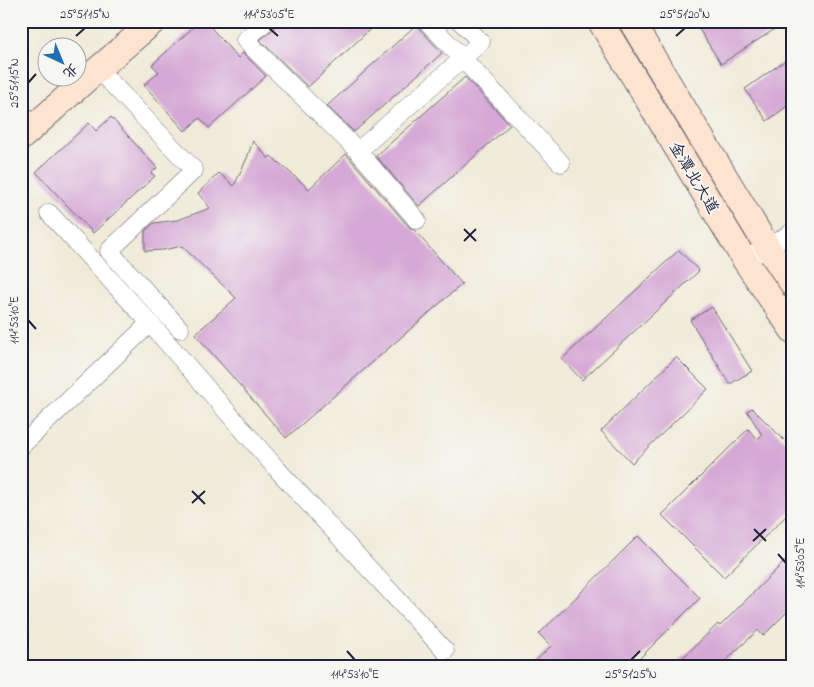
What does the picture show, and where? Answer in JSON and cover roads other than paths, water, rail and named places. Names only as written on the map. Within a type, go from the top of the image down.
[{"type":"main road","points":[[25,127],[98,69],[154,21]]},
{"type":"main road","name":"金潭北大道","points":[[600,21],[744,258],[793,331]]},
{"type":"main road","name":"金潭北大道","points":[[631,21],[768,248],[793,285]]},
{"type":"street","points":[[266,21],[245,40],[358,152],[417,220]]},
{"type":"street","points":[[428,21],[561,163]]},
{"type":"street","points":[[358,152],[481,42],[460,21]]},
{"type":"street","points":[[98,69],[194,170],[109,251],[180,329]]},
{"type":"street","points":[[49,213],[150,323],[276,468],[445,651]]},
{"type":"street","points":[[744,258],[768,248],[793,232]]},
{"type":"street","points":[[21,446],[150,323]]}]
